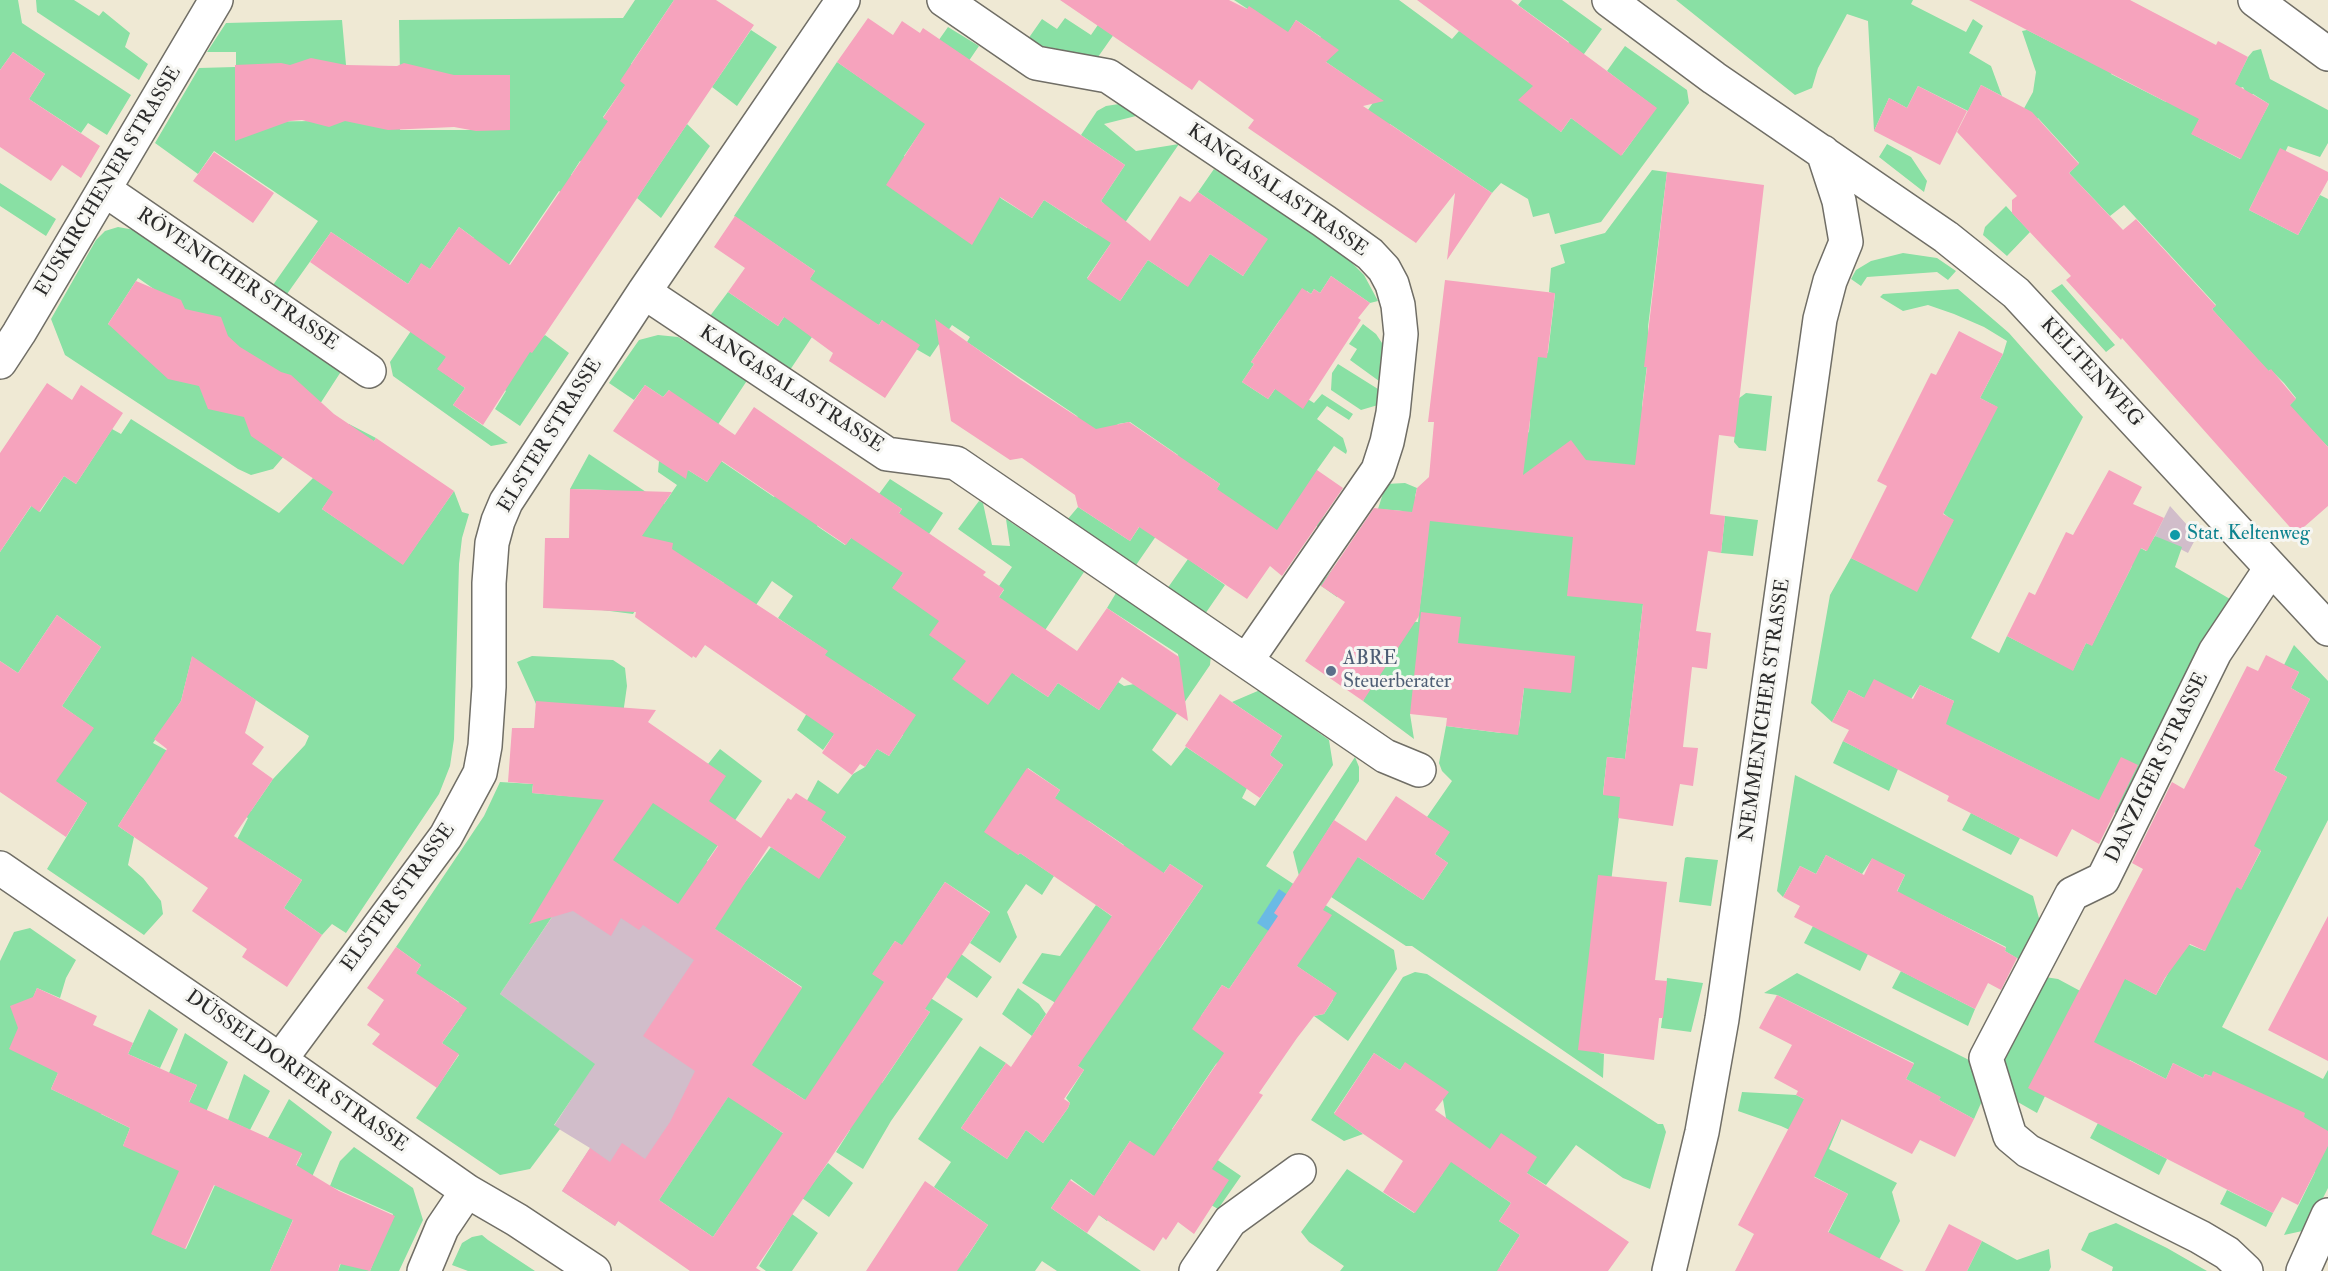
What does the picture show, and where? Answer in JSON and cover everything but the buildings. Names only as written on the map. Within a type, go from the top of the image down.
[{"type":"street","name":"EUSKIRCHENER STRASSE","points":[[0,362],[20,333],[216,0]]},
{"type":"street","name":"ELSTER STRASSE","points":[[280,1060],[446,836],[480,773],[485,746],[489,687],[489,583],[492,543],[498,521],[522,477],[644,292],[843,0]]},
{"type":"street","name":"KANGASALASTRASSE","points":[[944,0],[1036,63],[1108,76],[1370,254],[1384,269],[1392,284],[1398,305],[1401,334],[1393,413],[1378,470],[1247,660]]},
{"type":"street","name":"KELTENWEG","points":[[1609,0],[1714,78],[1946,237],[2016,293],[2328,630]]},
{"type":"street","points":[[2255,0],[2328,54]]},
{"type":"street","name":"NEMMENICHER STRASSE","points":[[1669,1271],[1702,1132],[1722,1019],[1820,319],[1830,280],[1846,242],[1839,201],[1823,153]]},
{"type":"street","name":"RÖVENICHER STRASSE","points":[[105,190],[369,371]]},
{"type":"street","name":"KANGASALASTRASSE","points":[[644,292],[887,454],[957,463],[1385,756],[1419,770]]},
{"type":"street","name":"DANZIGER STRASSE","points":[[2246,1271],[2227,1253],[2200,1237],[2028,1151],[2010,1136],[1986,1058],[2072,894],[2103,879],[2215,652],[2271,568]]},
{"type":"street","name":"DÜSSELDORFER STRASSE","points":[[0,868],[467,1191],[517,1220],[594,1271]]},
{"type":"street","points":[[1196,1271],[1230,1221],[1299,1171]]},
{"type":"street","points":[[423,1271],[442,1228],[467,1191]]},
{"type":"street","points":[[2303,1271],[2328,1215]]},
{"type":"shaded area","points":[[2170,506],[2197,536],[2188,553],[2155,536]]},
{"type":"shaded area","points":[[598,849],[802,988],[659,1200],[632,1200],[615,1226],[562,1191],[590,1148],[554,1126],[594,1064],[500,994]]},
{"type":"green space","points":[[0,0],[18,0],[22,23],[131,95],[107,135],[88,123],[81,133],[29,99],[45,74],[13,52],[0,70]]},
{"type":"green space","points":[[36,0],[74,0],[99,16],[103,11],[130,33],[125,47],[148,64],[139,80],[37,12]]},
{"type":"green space","points":[[635,0],[674,0],[631,64],[641,71],[624,87],[603,117],[615,126],[588,166],[580,161],[571,175],[595,193],[585,208],[559,191],[438,369],[465,388],[453,405],[508,443],[491,446],[393,376],[390,362],[474,238],[459,227],[430,269],[421,264],[408,284],[331,232],[287,294],[273,285],[318,221],[214,151],[198,174],[155,143],[199,68],[235,67],[235,122],[399,120],[400,130],[510,130],[510,75],[400,75],[399,20],[623,18]]},
{"type":"green space","points":[[1138,0],[1098,57],[1037,45],[1028,39],[1042,19],[1057,29],[1065,18],[1091,35],[1108,10]]},
{"type":"green space","points":[[1234,0],[1399,0],[1452,39],[1459,31],[1556,62],[1569,42],[1518,5],[1522,0],[1562,0],[1602,29],[1540,115],[1561,132],[1571,118],[1622,155],[1656,108],[1607,71],[1625,46],[1687,90],[1689,103],[1601,222],[1555,234],[1549,213],[1533,217],[1528,199],[1501,183],[1492,193],[1390,124],[1342,147],[1377,97],[1313,53],[1321,37],[1296,20],[1287,35]]},
{"type":"green space","points":[[1676,0],[1913,0],[1911,4],[1966,32],[1973,19],[1983,26],[1969,53],[1991,66],[2002,96],[1981,85],[1968,111],[1918,86],[1907,108],[1889,98],[1874,131],[1868,21],[1847,14],[1818,68],[1812,88],[1795,95]]},
{"type":"green space","points":[[342,20],[346,65],[236,65],[236,52],[207,52],[226,23]]},
{"type":"green space","points":[[2138,23],[2111,74],[2166,102],[2209,99],[2192,134],[2240,159],[2269,104],[2253,94],[2248,97],[2243,87],[2234,85],[2253,51],[2261,49],[2270,79],[2328,110],[2328,143],[2320,157],[2288,146],[2269,186],[2263,182],[2249,210],[2298,235],[2320,195],[2328,199],[2328,447],[2289,406],[2296,398],[2284,383],[2271,370],[2268,371],[2212,309],[2216,305],[2124,205],[2110,216],[2069,173],[2079,163],[2038,118],[1998,156],[2033,92],[2036,72],[2022,31],[2027,30],[2078,56]]},
{"type":"green space","points":[[948,27],[979,46],[904,156],[920,168],[938,143],[1002,199],[1032,218],[1044,200],[1087,228],[1104,204],[1101,201],[1125,165],[1081,135],[1097,111],[1106,106],[1119,104],[1136,116],[1104,124],[1136,151],[1179,144],[1087,278],[1120,301],[1148,260],[1187,286],[1210,254],[1243,276],[1267,239],[1198,192],[1214,169],[1317,236],[1346,257],[1364,275],[1378,301],[1370,303],[1331,276],[1320,293],[1314,289],[1311,294],[1307,291],[1279,321],[1251,362],[1254,364],[1242,382],[1268,399],[1280,382],[1314,403],[1322,394],[1353,414],[1349,420],[1327,406],[1317,419],[1343,438],[1347,451],[1346,454],[1334,446],[1317,470],[1327,509],[1318,527],[1303,517],[1288,538],[1216,490],[1220,484],[1201,471],[1134,568],[1067,520],[1078,507],[1130,541],[1179,467],[1178,455],[1130,422],[1118,424],[1100,451],[1077,416],[967,342],[970,337],[952,325],[930,357],[902,341],[882,320],[879,325],[832,307],[790,370],[710,316],[728,292],[778,326],[815,271],[734,216],[837,62],[911,113],[936,44]]},
{"type":"green space","points":[[751,30],[777,47],[737,106],[712,87]]},
{"type":"green space","points":[[687,124],[710,146],[661,218],[637,198]]},
{"type":"green space","points":[[1887,144],[1911,157],[1927,181],[1924,192],[1879,157]]},
{"type":"green space","points":[[1652,170],[1667,172],[1648,327],[1649,349],[1642,406],[1643,604],[1625,759],[1607,757],[1603,794],[1640,799],[1619,817],[1607,915],[1599,1053],[1604,1054],[1603,1078],[1412,946],[1406,946],[1299,876],[1293,852],[1355,757],[1359,767],[1359,781],[1307,863],[1358,857],[1423,900],[1448,863],[1435,854],[1449,832],[1427,817],[1452,781],[1442,771],[1439,763],[1446,726],[1501,733],[1502,726],[1519,728],[1524,689],[1410,714],[1414,739],[1363,701],[1403,621],[1418,622],[1424,570],[1346,583],[1337,597],[1320,585],[1362,532],[1400,536],[1403,511],[1378,509],[1386,484],[1405,483],[1417,488],[1415,497],[1529,432],[1536,352],[1548,353],[1555,294],[1549,292],[1551,268],[1565,263],[1560,245],[1605,233]]},
{"type":"green space","points":[[0,183],[56,219],[46,236],[0,206]]},
{"type":"green space","points":[[2006,206],[2030,232],[2007,256],[1983,235],[1985,227]]},
{"type":"green space","points":[[118,227],[135,230],[342,370],[320,404],[138,278],[108,324],[291,448],[273,469],[251,475],[238,469],[65,355],[51,319],[96,240],[105,231]]},
{"type":"green space","points":[[1903,253],[1937,258],[1956,271],[1948,280],[1937,272],[1867,277],[1861,286],[1851,279],[1856,270],[1871,261]]},
{"type":"green space","points":[[2062,284],[2115,345],[2106,352],[2051,291]]},
{"type":"green space","points":[[1958,289],[2009,333],[2083,417],[1971,638],[1999,653],[2007,636],[2073,670],[2086,643],[2092,645],[2132,566],[2117,535],[2146,551],[2155,536],[2182,547],[2175,567],[2230,599],[2120,815],[2087,798],[2088,795],[1978,740],[1939,737],[1954,701],[1920,685],[1911,699],[1864,698],[1849,690],[1832,722],[1811,703],[1830,595],[1851,558],[1917,590],[1953,521],[1943,513],[1997,407],[1980,398],[2003,354],[2007,341],[1984,327],[1954,314],[1928,305],[1903,311],[1880,297],[1883,294]]},
{"type":"green space","points":[[1363,324],[1376,334],[1384,346],[1379,381],[1350,360],[1357,349],[1349,344]]},
{"type":"green space","points":[[545,335],[569,353],[520,426],[495,409],[506,391],[503,388],[528,350]]},
{"type":"green space","points":[[658,335],[678,337],[748,379],[688,470],[707,482],[721,461],[774,497],[803,454],[824,515],[817,526],[845,545],[851,538],[885,534],[902,509],[879,494],[890,479],[943,513],[893,588],[969,640],[1004,590],[999,586],[1012,567],[958,529],[979,501],[983,503],[992,545],[1010,546],[1006,519],[1084,572],[1015,675],[1048,697],[1058,683],[1099,710],[1118,682],[1124,686],[1134,684],[1180,668],[1178,654],[1107,608],[1116,593],[1192,645],[1211,655],[1210,665],[1152,750],[1171,766],[1186,747],[1247,788],[1242,798],[1255,806],[1283,765],[1270,755],[1282,736],[1232,702],[1260,690],[1329,740],[1333,765],[1266,866],[1394,950],[1397,969],[1348,1041],[1314,1016],[1324,1014],[1333,1000],[1331,989],[1261,942],[1229,989],[1222,985],[1201,1016],[1242,1043],[1216,1064],[1172,1129],[1241,1176],[1218,1209],[1204,1201],[1130,1141],[1103,1182],[1124,1197],[1107,1221],[1099,1215],[1098,1199],[1071,1179],[1051,1208],[1141,1271],[1057,1271],[1042,1261],[1035,1271],[929,1271],[966,1258],[988,1225],[934,1187],[951,1162],[918,1139],[980,1046],[1006,1063],[961,1128],[1007,1159],[1026,1130],[1043,1143],[1068,1108],[1070,1103],[1066,1098],[1084,1070],[1072,1062],[1054,1002],[1022,983],[1042,953],[1060,956],[1096,905],[1159,950],[1203,886],[1170,864],[1157,883],[1117,857],[1124,845],[1089,821],[1047,810],[1060,790],[1028,768],[1018,855],[1020,853],[1054,876],[1042,895],[1026,884],[1007,912],[1017,937],[1000,963],[970,943],[990,912],[945,882],[916,925],[907,949],[895,941],[873,974],[890,985],[837,1053],[882,1083],[930,1012],[917,1004],[926,995],[963,1019],[891,1121],[863,1169],[836,1152],[850,1130],[787,1088],[764,1120],[784,1134],[713,1237],[659,1200],[802,987],[597,850],[500,994],[595,1064],[554,1125],[560,1129],[530,1169],[500,1175],[416,1118],[459,1055],[442,1043],[462,1015],[459,1002],[441,990],[428,993],[411,981],[421,965],[396,947],[484,816],[500,782],[533,784],[532,793],[578,797],[517,662],[532,656],[613,660],[625,668],[627,686],[623,714],[708,764],[720,749],[762,781],[707,861],[743,885],[771,847],[819,878],[846,837],[803,808],[818,780],[838,794],[853,774],[865,767],[877,749],[889,756],[903,735],[905,708],[869,684],[823,750],[797,730],[817,696],[802,689],[827,651],[778,618],[793,596],[772,581],[746,620],[711,598],[724,583],[697,566],[687,581],[659,575],[633,614],[602,610],[606,490],[570,489],[589,454],[664,504],[677,485],[658,472],[659,461],[690,416],[669,390],[663,397],[645,385],[634,400],[609,383],[639,340]]},
{"type":"green space","points":[[1338,364],[1378,389],[1378,405],[1361,410],[1331,390],[1332,373]]},
{"type":"green space","points":[[1746,393],[1772,396],[1766,451],[1739,448],[1734,442],[1738,399]]},
{"type":"green space","points":[[131,419],[279,513],[313,478],[349,424],[376,438],[367,452],[363,450],[322,509],[403,564],[454,491],[462,512],[469,514],[462,538],[459,564],[454,739],[450,766],[439,794],[346,933],[332,924],[322,935],[284,908],[302,880],[257,851],[227,859],[248,818],[222,803],[145,784],[118,826],[134,837],[128,865],[143,878],[161,901],[163,914],[144,935],[47,869],[87,803],[70,791],[65,796],[44,781],[93,728],[62,706],[101,647],[57,615],[18,673],[0,661],[0,552],[32,505],[40,512],[64,476],[76,484],[112,429],[121,434]],"holes":[[[192,657],[309,736],[305,745],[273,779],[251,811],[173,754],[153,743],[181,701]]]},
{"type":"green space","points":[[1725,516],[1758,520],[1753,556],[1721,553]]},
{"type":"green space","points":[[1188,559],[1225,585],[1205,614],[1167,589]]},
{"type":"green space","points":[[2294,645],[2328,681],[2328,820],[2222,1027],[2323,1079],[2328,1070],[2328,1188],[2307,1230],[2284,1235],[2315,1172],[2299,1164],[2211,1076],[2205,1074],[2203,1078],[2173,1063],[2166,1079],[2130,1060],[2045,1096],[2037,1113],[2016,1101],[2003,1061],[2045,977],[2058,979],[2097,1000],[2111,971],[2156,995],[2185,943],[2205,951],[2219,878],[2241,889],[2261,851],[2239,839],[2279,793],[2287,777],[2274,770],[2310,699],[2291,688],[2299,672],[2284,665]]},
{"type":"green space","points":[[1843,741],[1898,769],[1889,791],[1833,763]]},
{"type":"green space","points":[[1795,775],[2033,896],[2040,922],[2020,960],[2005,951],[2006,947],[1897,892],[1905,875],[1872,859],[1862,874],[1826,855],[1816,874],[1800,866],[1783,897],[1777,891]]},
{"type":"green space","points":[[1971,813],[2020,838],[2011,855],[1962,830]]},
{"type":"green space","points":[[1687,857],[1718,860],[1711,906],[1679,902]]},
{"type":"green space","points":[[1813,926],[1868,954],[1860,971],[1804,943]]},
{"type":"green space","points":[[30,928],[76,960],[66,978],[60,998],[37,988],[31,1003],[58,1073],[51,1089],[82,1104],[116,1079],[101,1114],[130,1128],[123,1146],[170,1145],[197,1085],[169,1073],[185,1033],[228,1062],[152,1234],[186,1249],[215,1185],[274,1211],[302,1154],[268,1138],[289,1099],[332,1132],[270,1271],[0,1271],[0,961],[14,932]]},
{"type":"green space","points":[[961,954],[992,977],[977,998],[946,977]]},
{"type":"green space","points":[[1901,971],[1975,1009],[1968,1026],[1892,988]]},
{"type":"green space","points":[[1415,972],[1427,974],[1658,1124],[1663,1124],[1666,1132],[1650,1189],[1623,1178],[1576,1145],[1546,1185],[1527,1173],[1472,1176],[1511,1203],[1499,1221],[1520,1235],[1500,1266],[1508,1271],[1340,1271],[1344,1266],[1309,1242],[1301,1232],[1347,1169],[1414,1213],[1443,1173],[1446,1118],[1443,1100],[1405,1063],[1400,1070],[1374,1053],[1334,1113],[1363,1134],[1344,1141],[1311,1120],[1403,977]]},
{"type":"green space","points":[[1797,973],[1969,1060],[1982,1101],[1974,1119],[1906,1079],[1914,1063],[1777,995],[1764,993]]},
{"type":"green space","points":[[1667,978],[1703,983],[1691,1032],[1661,1028]]},
{"type":"green space","points":[[1018,988],[1039,1004],[1046,1014],[1032,1036],[1002,1014]]},
{"type":"green space","points":[[149,1009],[178,1029],[160,1068],[128,1054]]},
{"type":"green space","points":[[244,1074],[270,1091],[250,1130],[228,1120]]},
{"type":"green space","points":[[1742,1092],[1796,1095],[1842,1118],[1829,1149],[1897,1183],[1892,1192],[1900,1221],[1873,1271],[1813,1263],[1848,1194],[1796,1167],[1809,1139],[1781,1126],[1738,1111]]},
{"type":"green space","points":[[2098,1123],[2167,1159],[2159,1175],[2090,1138]]},
{"type":"green space","points":[[354,1147],[413,1188],[423,1220],[399,1271],[370,1271],[393,1214],[330,1186],[340,1161]]},
{"type":"green space","points":[[828,1163],[853,1183],[829,1217],[802,1198]]},
{"type":"green space","points":[[2227,1190],[2273,1213],[2266,1227],[2220,1204]]},
{"type":"green space","points":[[792,1214],[818,1233],[792,1271],[766,1271],[759,1266]]},
{"type":"green space","points":[[2116,1223],[2207,1271],[2112,1271],[2113,1267],[2081,1250],[2089,1233]]},
{"type":"green space","points":[[482,1235],[535,1271],[468,1271],[452,1265],[462,1243],[472,1237]]},
{"type":"green space","points":[[1982,1241],[2017,1260],[2049,1249],[2051,1267],[2049,1271],[1967,1271]]},
{"type":"green space","points":[[343,1258],[370,1271],[338,1271]]},
{"type":"water","points":[[1279,889],[1298,902],[1276,936],[1257,923]]},
{"type":"place","name":"Stat. Keltenweg","points":[[2175,535]]},
{"type":"place","name":"ABRE Steuerberater","points":[[1331,671]]}]
